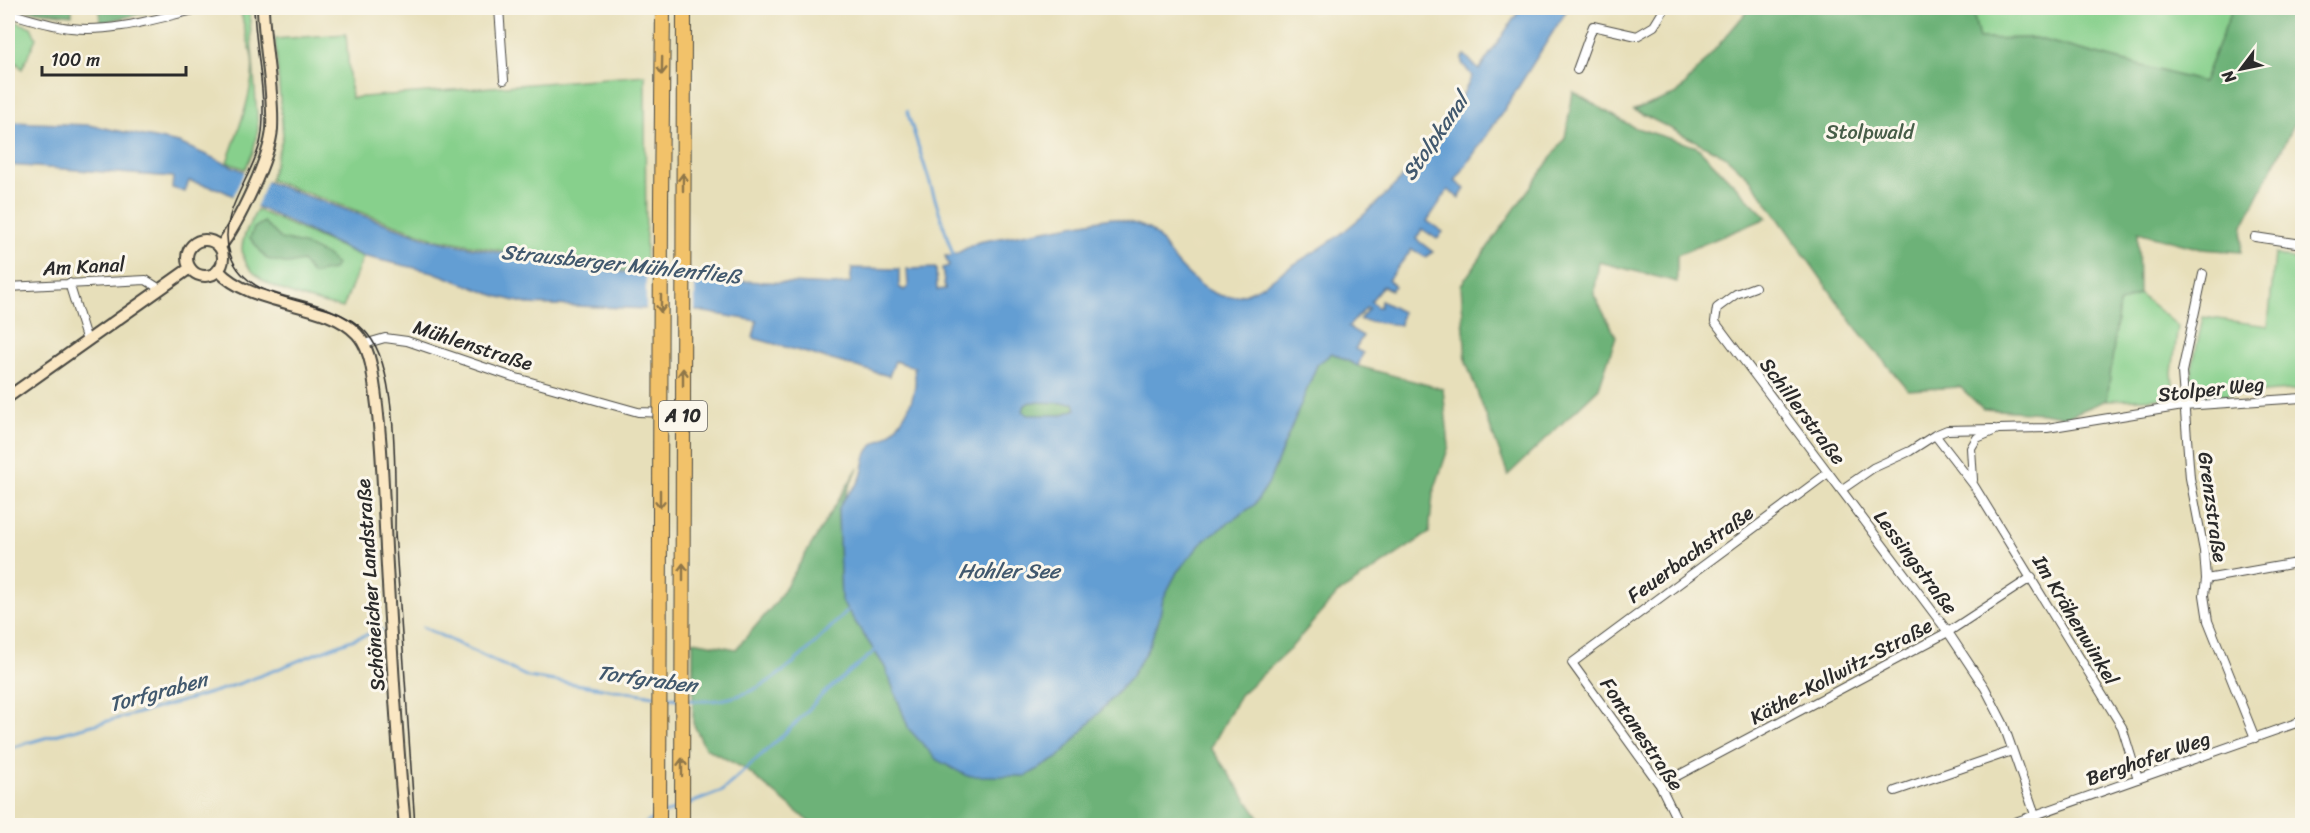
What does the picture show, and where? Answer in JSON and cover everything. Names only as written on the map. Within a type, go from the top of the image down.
[{"type":"highway","name":"A 10","points":[[659,825],[663,8]]},
{"type":"highway","name":"A 10","points":[[682,825],[684,8]]},
{"type":"main road","points":[[220,247],[237,222],[264,158],[272,129],[263,8]]},
{"type":"main road","points":[[205,239],[220,247],[223,259],[218,270],[203,276],[190,268],[188,252],[194,243],[205,239]]},
{"type":"main road","points":[[8,397],[190,268]]},
{"type":"main road","points":[[218,270],[229,281],[259,295],[342,322],[354,331],[364,344]]},
{"type":"main road","name":"Schöneicher Landstraße","points":[[364,344],[373,376],[405,825]]},
{"type":"street","points":[[8,12],[69,28],[93,29],[123,26],[203,8]]},
{"type":"street","points":[[500,8],[504,81]]},
{"type":"street","points":[[1576,70],[1593,26],[1637,36],[1654,26],[1665,8]]},
{"type":"street","points":[[2255,237],[2302,244]]},
{"type":"street","name":"Grenzstraße","points":[[2203,274],[2182,372],[2190,478],[2206,579],[2204,595],[2208,621],[2255,738]]},
{"type":"street","name":"Am Kanal","points":[[8,287],[146,280],[160,289]]},
{"type":"street","points":[[69,283],[87,340]]},
{"type":"street","name":"Schillerstraße","points":[[1755,287],[1736,294],[1717,308],[1715,322],[1841,490],[1873,468],[1910,451],[1935,435]]},
{"type":"street","name":"Mühlenstraße","points":[[364,344],[385,338],[407,341],[513,377],[638,412],[700,414]]},
{"type":"street","name":"Stolper Weg","points":[[1998,429],[2047,428],[2183,406],[2302,398]]},
{"type":"street","points":[[1935,435],[1947,430],[1998,429]]},
{"type":"street","name":"Im Krähenwinkel","points":[[1973,484],[1971,448],[1977,438],[1998,429]]},
{"type":"street","name":"Im Krähenwinkel","points":[[1935,435],[1973,484],[2122,727],[2138,779]]},
{"type":"street","name":"Feuerbachstraße","points":[[1572,663],[1828,473]]},
{"type":"street","name":"Lessingstraße","points":[[1841,490],[1948,632],[1985,688],[2003,723],[2038,825]]},
{"type":"street","points":[[2206,579],[2302,562]]},
{"type":"street","name":"Käthe-Kollwitz-Straße","points":[[1660,785],[1948,632],[2032,577]]},
{"type":"street","name":"Fontanestraße","points":[[1572,663],[1660,785],[1680,825]]},
{"type":"street","name":"Berghofer Weg","points":[[2004,825],[2302,721]]},
{"type":"street","points":[[1895,791],[2012,751]]},
{"type":"green space","points":[[8,8],[72,8],[72,15]]},
{"type":"green space","points":[[100,8],[166,8],[100,23]]},
{"type":"green space","points":[[240,8],[249,8],[258,129],[253,152],[245,169],[227,162],[245,108],[252,77],[253,64]]},
{"type":"green space","name":"Stolpwald","points":[[1750,8],[1972,8],[1979,39],[2035,38],[2203,82],[2233,8],[2302,8],[2302,109],[2243,226],[2241,252],[2201,249],[2138,232],[2139,294],[2119,304],[2107,400],[2066,417],[1983,409],[1960,387],[1908,390],[1857,329],[1751,180],[1725,156],[1634,110],[1677,94]]},
{"type":"green space","points":[[1972,8],[2233,8],[2203,82],[2035,38],[1979,39]]},
{"type":"green space","points":[[8,19],[31,27],[36,38],[22,69],[17,63],[8,74]]},
{"type":"green space","points":[[346,34],[351,98],[645,75],[646,272],[588,267],[433,238],[270,180],[283,136],[275,39]]},
{"type":"green space","points":[[1573,92],[1633,127],[1697,147],[1767,218],[1677,255],[1677,282],[1599,262],[1594,295],[1616,336],[1599,388],[1508,475],[1466,362],[1461,285],[1565,138]]},
{"type":"green space","points":[[257,210],[363,257],[343,308],[282,290],[267,283],[254,273],[246,262],[242,244]]},
{"type":"green space","points":[[264,222],[281,239],[303,244],[328,256],[336,265],[333,270],[312,274],[302,261],[289,264],[267,259],[250,238],[254,228]]},
{"type":"green space","points":[[2275,254],[2302,262],[2302,389],[2191,398],[2192,368],[2203,317],[2268,326]]},
{"type":"green space","points":[[2139,294],[2178,326],[2172,372],[2174,398],[2107,400],[2119,304]]},
{"type":"green space","points":[[1332,353],[1358,366],[1443,389],[1449,446],[1433,494],[1429,533],[1337,594],[1289,650],[1240,695],[1211,748],[1264,825],[813,825],[745,769],[705,748],[693,723],[693,641],[736,649],[777,601],[858,468],[838,511],[841,600],[885,667],[909,729],[998,775],[1026,776],[1058,758],[1131,677],[1147,650],[1159,620],[1163,599],[1177,572],[1204,540],[1254,505],[1268,484],[1317,365]]},
{"type":"green space","points":[[1030,402],[1075,403],[1076,409],[1061,415],[1028,415],[1023,411],[1025,405]]},
{"type":"water","name":"Hohler See","points":[[1521,8],[1568,8],[1502,113],[1455,181],[1465,189],[1459,198],[1448,190],[1427,221],[1443,232],[1437,239],[1422,229],[1416,239],[1433,252],[1425,257],[1412,249],[1388,280],[1395,286],[1391,290],[1383,286],[1371,301],[1377,307],[1380,307],[1381,301],[1402,312],[1400,325],[1359,320],[1369,308],[1367,307],[1348,327],[1363,336],[1355,349],[1363,353],[1358,366],[1332,353],[1317,365],[1268,484],[1254,505],[1204,540],[1177,572],[1163,599],[1159,620],[1147,650],[1131,677],[1058,758],[1026,776],[967,776],[937,760],[909,729],[885,667],[841,600],[838,511],[843,500],[859,481],[869,449],[891,433],[907,411],[915,386],[914,369],[916,368],[895,361],[889,376],[753,338],[757,321],[699,311],[527,304],[496,296],[433,272],[362,256],[219,189],[189,181],[185,192],[172,188],[173,177],[8,165],[8,120],[10,122],[89,125],[179,143],[273,184],[432,240],[588,269],[698,279],[834,285],[850,283],[852,268],[899,269],[899,287],[904,290],[908,287],[907,269],[936,268],[937,290],[945,289],[942,268],[949,266],[945,256],[952,256],[978,242],[1111,218],[1150,230],[1188,274],[1213,292],[1227,297],[1244,294],[1260,287],[1327,244],[1380,200],[1416,162],[1461,99],[1472,76],[1462,63],[1462,58],[1465,55],[1479,70]],"holes":[[[1030,402],[1074,403],[1076,409],[1061,415],[1028,415],[1023,411],[1025,405]]]},
{"type":"pier","points":[[246,168],[268,178],[255,210],[232,199]]},
{"type":"pier","points":[[646,271],[695,275],[695,313],[646,312]]},
{"type":"waterway","points":[[907,111],[953,255]]},
{"type":"waterway","name":"Torfgraben","points":[[688,700],[713,701],[757,688],[777,676],[795,661],[847,611]]},
{"type":"waterway","name":"Torfgraben","points":[[423,627],[528,677],[655,696]]},
{"type":"waterway","name":"Torfgraben","points":[[8,749],[223,689],[382,630]]},
{"type":"waterway","points":[[686,805],[722,791],[794,725],[823,694],[875,651]]},
{"type":"waterway","name":"Torfgraben","points":[[664,697],[678,699]]},
{"type":"waterway","points":[[664,814],[677,808]]},
{"type":"waterway","points":[[642,826],[655,817]]},
{"type":"tram line","points":[[254,8],[263,124],[257,153],[228,224],[227,239],[230,254],[241,273],[257,286],[339,314],[358,324],[372,340],[381,358],[391,408],[395,466],[395,541]]},
{"type":"tram line","points":[[395,532],[415,826]]},
{"type":"water label","name":"Stolpkanal","points":[[1435,137]]},
{"type":"water label","name":"Strausberger Mühlenfließ","points":[[621,264]]}]
